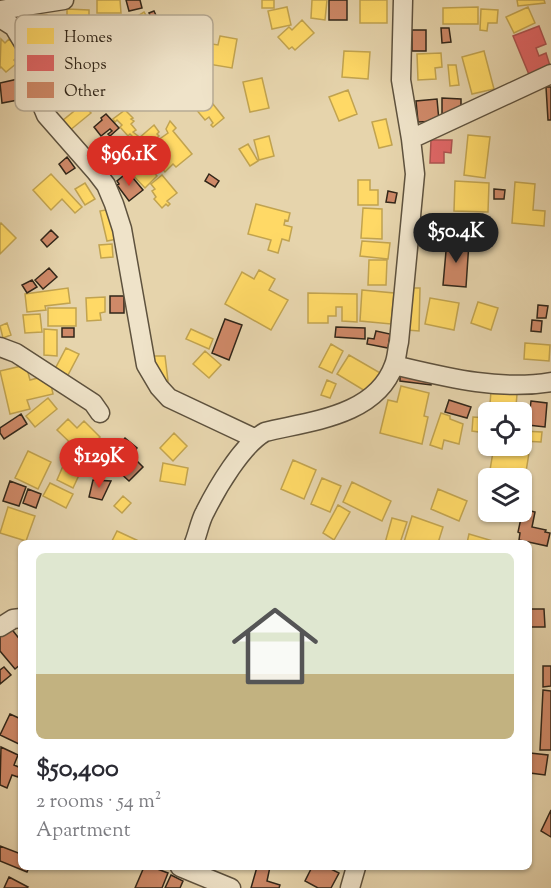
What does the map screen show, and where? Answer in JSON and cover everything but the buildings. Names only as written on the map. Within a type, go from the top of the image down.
[{"type":"street","points":[[0,10],[64,0]]},
{"type":"street","points":[[195,540],[204,513],[245,447],[254,438],[265,432],[339,415],[356,407],[369,399],[388,377],[394,364],[399,342],[415,174],[401,80],[403,0]]},
{"type":"street","points":[[0,18],[15,29]]},
{"type":"street","points":[[411,139],[551,74]]},
{"type":"street","points":[[44,111],[106,185],[114,204],[122,229],[146,365],[152,377],[169,398],[254,438]]},
{"type":"street","points":[[0,347],[16,353],[93,403],[100,414]]},
{"type":"street","points":[[394,364],[460,380],[529,386],[551,382]]},
{"type":"street","points":[[0,627],[18,618]]},
{"type":"street","points":[[187,870],[231,888]]},
{"type":"street","points":[[350,888],[355,870]]}]
